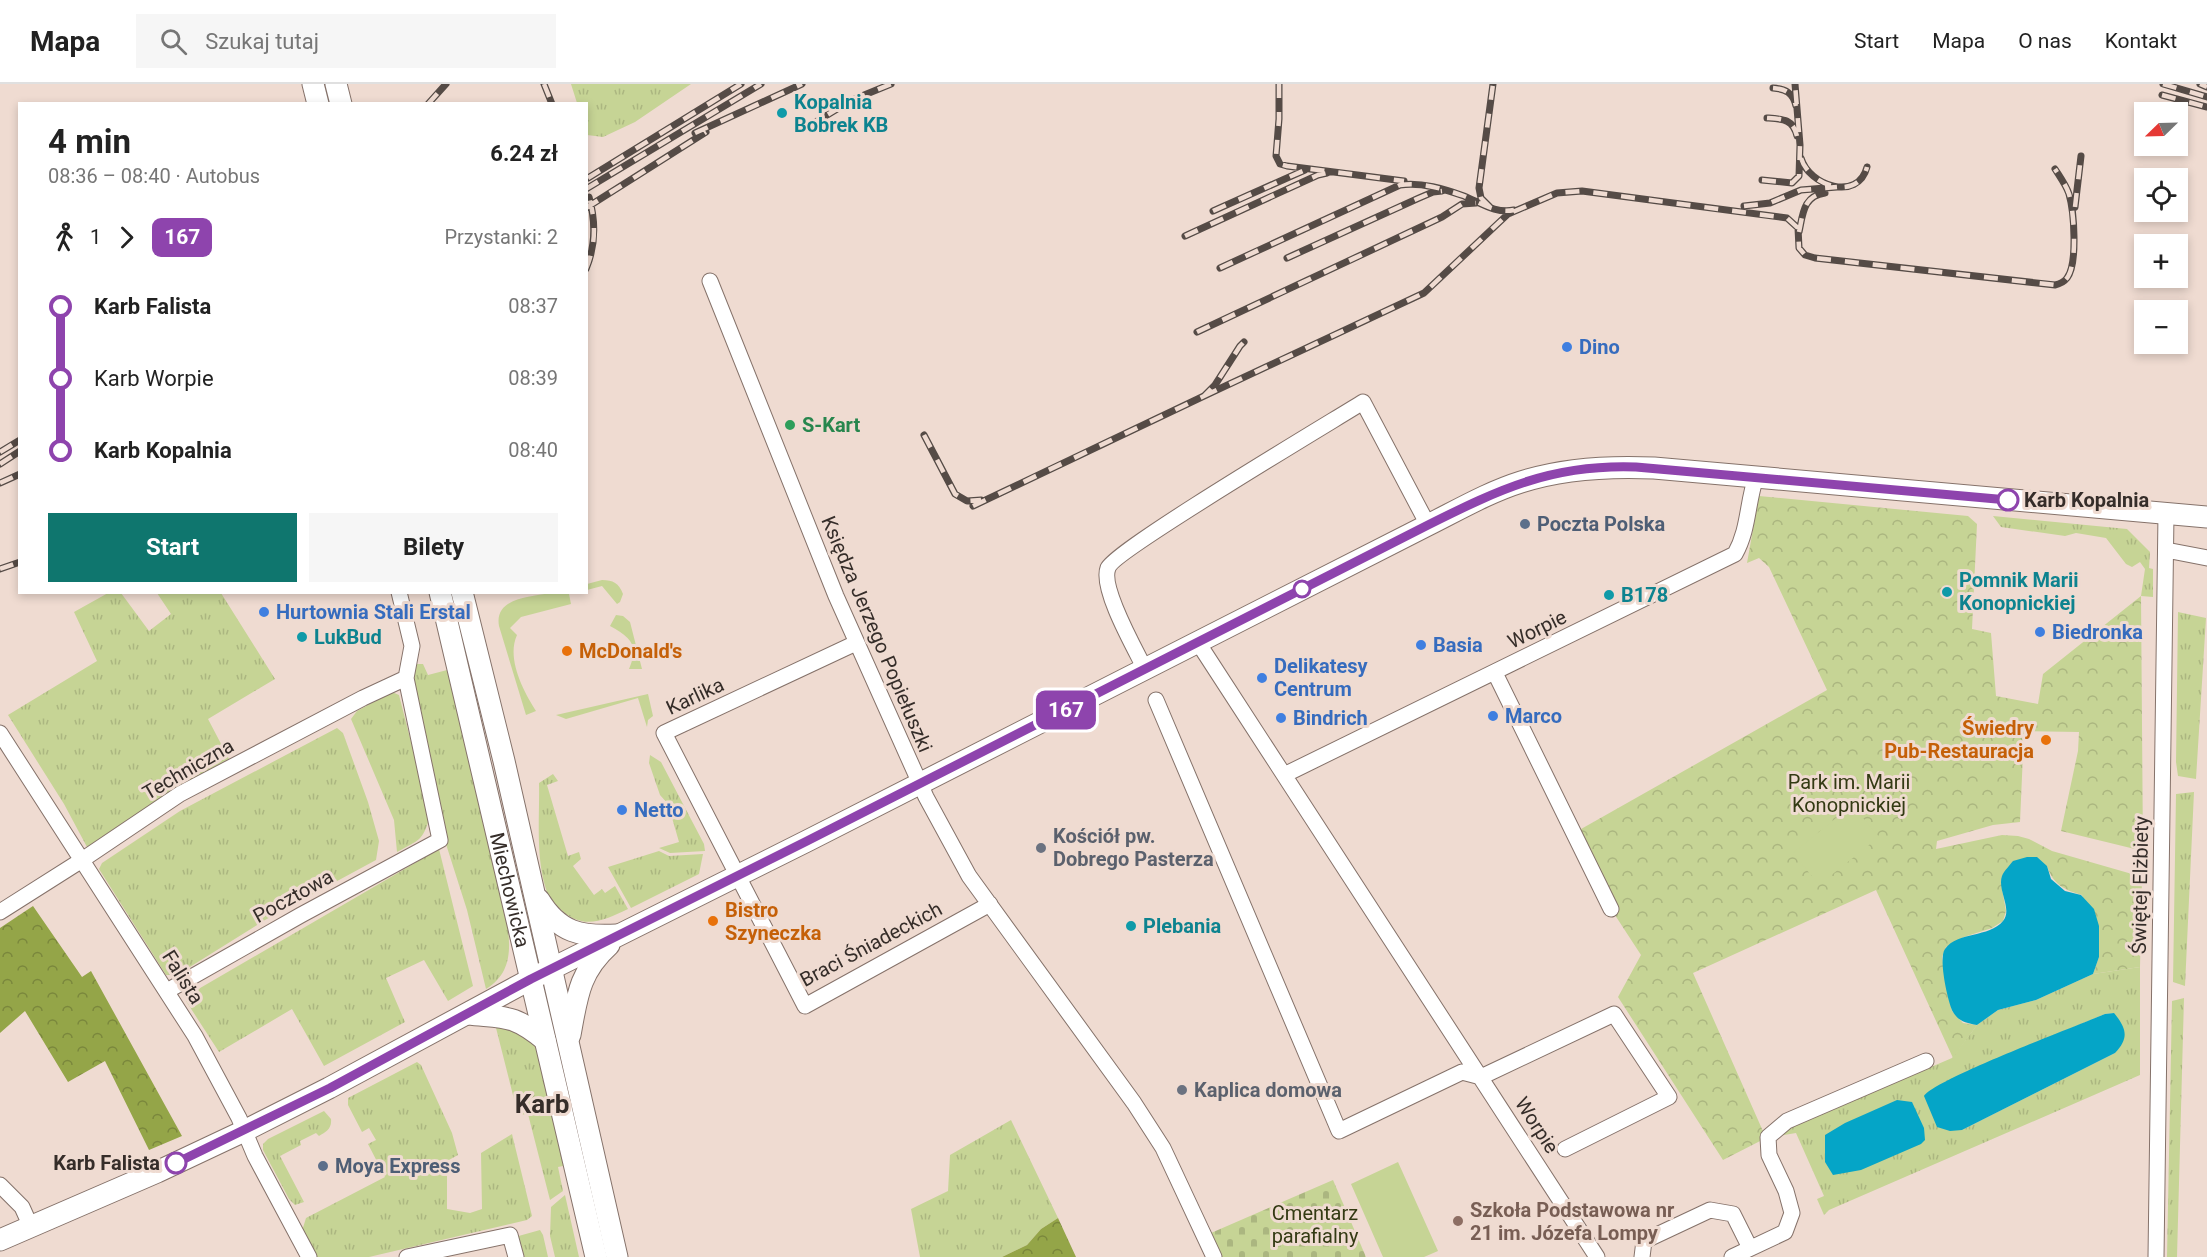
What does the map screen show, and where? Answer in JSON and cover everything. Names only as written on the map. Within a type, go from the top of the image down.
[{"type":"street","points":[[313,84],[318,102]]},
{"type":"street","points":[[336,84],[340,102]]},
{"type":"street","name":"Księdza Jerzego Popiełuszki","points":[[710,281],[856,643],[919,783],[969,876],[1134,1103],[1163,1148],[1214,1257]]},
{"type":"street","points":[[1144,669],[1110,594],[1106,575],[1110,563],[1164,526],[1362,402],[1428,525]]},
{"type":"street","points":[[0,1240],[157,1172],[244,1131],[531,979],[1197,641],[1428,525],[1518,483],[1559,472],[1617,466],[2207,517]]},
{"type":"street","name":"Worpie","points":[[1284,775],[1735,554],[1745,533],[1751,491],[1756,477]]},
{"type":"street","name":"Świętej Elżbiety","points":[[2156,1257],[2166,514]]},
{"type":"street","points":[[2166,550],[2207,558]]},
{"type":"street","points":[[399,594],[412,646],[406,678]]},
{"type":"street","name":"Miechowicka","points":[[440,594],[596,1257]]},
{"type":"street","name":"Miechowicka","points":[[463,594],[533,885],[617,1257]]},
{"type":"street","name":"Worpie","points":[[1197,641],[1597,1257]]},
{"type":"street","name":"Karlika","points":[[737,876],[664,733],[856,643]]},
{"type":"street","points":[[1495,673],[1611,909]]},
{"type":"street","name":"Pocztowa","points":[[167,991],[440,840],[406,678]]},
{"type":"street","name":"Techniczna","points":[[0,912],[180,794],[363,698],[406,678]]},
{"type":"street","points":[[1156,700],[1339,1131],[1462,1072],[1481,1077],[1614,1014],[1669,1097],[1565,1149]]},
{"type":"street","name":"Falista","points":[[0,733],[167,991],[220,1081],[309,1257]]},
{"type":"street","name":"Braci Śniadeckich","points":[[737,876],[805,1006],[990,904]]},
{"type":"street","points":[[533,885],[549,916],[566,928],[578,933],[597,936],[620,934]]},
{"type":"street","points":[[569,1041],[580,984],[601,952],[620,934]]},
{"type":"street","points":[[468,1014],[517,1020],[545,1040]]},
{"type":"street","points":[[1732,1257],[1785,1232],[1792,1214],[1786,1191],[1769,1155],[1768,1137],[1787,1121],[1926,1061]]},
{"type":"street","points":[[0,1185],[22,1207],[31,1227]]},
{"type":"street","points":[[1642,1257],[1644,1241],[1710,1210],[1734,1214],[1750,1248]]},
{"type":"street","points":[[407,1257],[510,1235],[516,1257]]},
{"type":"green space","points":[[571,84],[691,84],[635,122],[603,137],[588,135],[588,102],[577,102]]},
{"type":"green space","name":"Park im. Marii Konopnickiej","points":[[1759,496],[1968,516],[1977,524],[1972,629],[1991,633],[1996,696],[2038,704],[2043,674],[2141,596],[2143,851],[2061,831],[2078,751],[2079,732],[2024,731],[2020,822],[1993,825],[1937,841],[1936,849],[2002,835],[2018,836],[2052,851],[2139,876],[2142,878],[2140,967],[2093,974],[2099,957],[2082,895],[2060,885],[2052,877],[2047,866],[2002,889],[2006,911],[2003,921],[1992,928],[1964,937],[1946,947],[1942,957],[1952,1011],[1963,1023],[1977,1025],[1953,1058],[1876,890],[1693,973],[1766,1138],[1723,1160],[1618,997],[1641,955],[1611,909],[1574,833],[1827,690],[1769,567],[1759,558],[1747,563]]},
{"type":"green space","points":[[1993,516],[2127,529],[2150,552],[2149,568],[2153,569],[2153,597],[2141,596],[2145,569],[2140,562],[2132,567],[2126,564],[2106,538],[2076,533],[2065,536],[2001,527]]},
{"type":"green space","points":[[602,580],[612,582],[620,587],[623,594],[620,602],[617,604],[602,586],[588,590],[588,584]]},
{"type":"green space","points":[[106,594],[122,594],[149,631],[171,614],[158,594],[222,594],[275,679],[208,719],[229,759],[158,800],[87,847],[64,804],[8,715],[97,661],[74,612]]},
{"type":"green space","points":[[544,594],[569,594],[571,604],[521,617],[510,628],[517,635],[514,654],[518,675],[536,711],[526,715],[499,626],[502,610],[515,600]]},
{"type":"green space","points":[[2178,612],[2206,618],[2196,779],[2178,776],[2176,762]]},
{"type":"green space","points":[[616,615],[623,616],[630,622],[642,669],[629,669],[633,648],[624,635],[610,626]]},
{"type":"green space","points":[[415,664],[423,664],[428,675],[451,669],[508,929],[507,963],[500,977],[486,989],[467,910],[445,841],[411,692]]},
{"type":"green space","points":[[392,692],[399,695],[430,816],[419,839],[397,852],[394,820],[351,719],[357,711]]},
{"type":"green space","points":[[648,694],[653,716],[648,720],[647,727],[638,698],[566,719],[556,715]]},
{"type":"green space","points":[[337,728],[343,733],[368,802],[379,841],[376,860],[265,920],[177,975],[166,975],[99,869],[102,863],[180,811]]},
{"type":"green space","points":[[650,755],[661,762],[704,844],[705,851],[670,853],[659,848],[679,842],[668,804],[660,795],[649,763]]},
{"type":"green space","points":[[553,774],[558,781],[547,785],[568,856],[579,852],[581,859],[573,866],[594,895],[602,889],[605,893],[615,886],[628,909],[593,922],[576,920],[559,908],[556,911],[544,881],[539,848],[539,783]]},
{"type":"green space","points":[[2194,792],[2185,986],[2173,982],[2176,794]]},
{"type":"green space","points":[[1852,805],[1879,837],[1819,885],[1793,853]]},
{"type":"green space","points":[[439,849],[473,986],[448,1001],[424,960],[386,978],[405,1022],[324,1066],[292,1009],[219,1052],[186,1001],[195,991]]},
{"type":"green space","points":[[659,851],[669,856],[703,854],[699,874],[631,908],[608,867]]},
{"type":"green space","points":[[33,906],[82,977],[91,971],[182,1136],[149,1150],[105,1061],[68,1082],[25,1011],[0,1033],[0,928]]},
{"type":"green space","points":[[2140,967],[2140,1075],[1829,1210],[1824,1215],[1817,1199],[1824,1196],[1796,1133],[1766,1138],[1952,1058],[1977,1025],[1998,1010],[2036,1000],[2093,974]],"holes":[[[2114,1013],[2115,1053],[1962,1130],[1969,1071],[2105,1014]]]},
{"type":"green space","points":[[2184,998],[2177,1257],[2167,1257],[2172,1001]]},
{"type":"green space","points":[[495,1024],[522,1032],[539,1049],[568,1165],[558,1167],[563,1191],[550,1200],[528,1114],[518,1115]]},
{"type":"green space","points":[[417,1062],[421,1065],[452,1133],[458,1155],[447,1161],[447,1209],[470,1213],[482,1209],[481,1153],[512,1134],[532,1216],[527,1220],[369,1257],[317,1257],[302,1231],[306,1218],[385,1177],[368,1144],[376,1140],[369,1128],[362,1132],[348,1105],[348,1098]]},
{"type":"green space","points":[[324,1111],[331,1119],[328,1130],[319,1136],[316,1133],[300,1141],[301,1145],[280,1156],[304,1202],[295,1205],[289,1199],[263,1150],[263,1144],[268,1139]]},
{"type":"green space","points":[[1011,1120],[1058,1218],[1041,1229],[1027,1245],[1002,1257],[920,1257],[911,1209],[948,1191],[950,1155]]},
{"type":"green space","points":[[1398,1162],[1438,1251],[1424,1257],[1383,1257],[1351,1184]]},
{"type":"green space","name":"Cmentarz parafialny","points":[[1333,1180],[1366,1257],[1222,1257],[1211,1233]]},
{"type":"green space","points":[[565,1195],[579,1257],[555,1257],[550,1236],[551,1207]]},
{"type":"green space","points":[[1058,1218],[1076,1257],[1002,1257],[1027,1245],[1041,1229]]},
{"type":"green space","points":[[540,1230],[548,1257],[520,1257],[515,1237]]},
{"type":"water","points":[[2037,857],[2047,866],[2051,879],[2065,891],[2081,895],[2094,909],[2099,926],[2099,957],[2093,974],[2036,1000],[1998,1010],[1977,1025],[1964,1022],[1953,1012],[1949,1000],[1944,980],[1943,954],[1951,943],[1958,939],[1990,930],[2003,921],[2006,916],[2006,905],[2001,887],[2002,876],[2013,861]]},
{"type":"water","points":[[2114,1013],[2125,1033],[2123,1043],[2115,1053],[1962,1130],[1950,1131],[1937,1127],[1924,1096],[1934,1088],[2008,1053],[2105,1014]]},
{"type":"water","points":[[1897,1100],[1912,1102],[1924,1128],[1925,1140],[1921,1144],[1861,1170],[1833,1175],[1825,1162],[1825,1135],[1845,1123]]},
{"type":"railway","points":[[430,102],[446,84]]},
{"type":"railway","points":[[544,84],[551,102]]},
{"type":"railway","points":[[588,178],[741,84]]},
{"type":"railway","points":[[588,188],[761,84]]},
{"type":"railway","points":[[695,133],[802,84]]},
{"type":"railway","points":[[804,129],[852,100],[891,84]]},
{"type":"railway","points":[[1279,84],[1276,156],[1280,164],[1404,181]]},
{"type":"railway","points":[[1490,207],[1481,198],[1479,188],[1493,84]]},
{"type":"railway","points":[[1762,180],[1792,183],[1799,176],[1800,145],[1795,84]]},
{"type":"railway","points":[[2163,84],[2207,97]]},
{"type":"railway","points":[[2200,84],[2207,87]]},
{"type":"railway","points":[[1773,88],[1788,92],[1796,106]]},
{"type":"railway","points":[[2162,95],[2207,107]]},
{"type":"railway","points":[[1767,118],[1790,123],[1797,136]]},
{"type":"railway","points":[[588,207],[706,132]]},
{"type":"railway","points":[[2075,207],[2081,156]]},
{"type":"railway","points":[[1801,158],[1813,176],[1834,186],[1844,187],[1854,184],[1862,178],[1867,167]]},
{"type":"railway","points":[[1204,396],[1424,293],[1508,214],[1557,193],[1582,191],[1787,218],[1798,228],[1799,248],[1805,255],[1815,258],[2057,285],[2066,279],[2070,271],[2073,261],[2074,237],[2069,194],[2055,169]]},
{"type":"railway","points":[[1213,211],[1305,170]]},
{"type":"railway","points":[[1185,236],[1318,175],[1327,173]]},
{"type":"railway","points":[[1220,268],[1400,185],[1416,184],[1433,187],[1464,196],[1495,209],[1514,210]]},
{"type":"railway","points":[[1744,206],[1770,203],[1801,190],[1837,187]]},
{"type":"railway","points":[[1287,258],[1419,198],[1442,191]]},
{"type":"railway","points":[[1799,232],[1808,202],[1825,193]]},
{"type":"railway","points":[[588,263],[594,233],[589,197]]},
{"type":"railway","points":[[1197,332],[1442,217],[1462,204],[1476,203]]},
{"type":"railway","points":[[973,506],[1204,396],[1215,385],[1244,342]]},
{"type":"railway","points":[[924,435],[955,494],[967,501],[981,500]]},
{"type":"railway","points":[[0,452],[18,441]]},
{"type":"railway","points":[[0,464],[18,452]]},
{"type":"railway","points":[[0,483],[18,475]]},
{"type":"railway","points":[[0,569],[18,563]]},
{"type":"bus line","name":"167","points":[[176,1163],[330,1088],[531,979],[807,841],[1197,641],[1428,525],[1518,483],[1559,472],[1617,466],[2008,500]]},
{"type":"place","name":"Kopalnia Bobrek KB","points":[[782,113]]},
{"type":"place","name":"Dino","points":[[1567,347]]},
{"type":"place","name":"S-Kart","points":[[790,425]]},
{"type":"place","name":"Karb Kopalnia","points":[[2008,500]]},
{"type":"place","name":"Poczta Polska","points":[[1525,524]]},
{"type":"place","name":"Pomnik Marii Konopnickiej","points":[[1947,592]]},
{"type":"place","name":"B178","points":[[1609,595]]},
{"type":"place","name":"Hurtownia Stali Erstal","points":[[264,612]]},
{"type":"place","name":"Biedronka","points":[[2040,632]]},
{"type":"place","name":"LukBud","points":[[302,637]]},
{"type":"place","name":"Basia","points":[[1421,645]]},
{"type":"place","name":"McDonald's","points":[[567,651]]},
{"type":"place","name":"Delikatesy Centrum","points":[[1262,678]]},
{"type":"place","name":"Marco","points":[[1493,716]]},
{"type":"place","name":"Bindrich","points":[[1281,718]]},
{"type":"place","name":"Świedry Pub-Restauracja","points":[[2046,740]]},
{"type":"place","name":"Netto","points":[[622,810]]},
{"type":"place","name":"Kościół pw. Dobrego Pasterza","points":[[1041,848]]},
{"type":"place","name":"Bistro Szyneczka","points":[[713,921]]},
{"type":"place","name":"Plebania","points":[[1131,926]]},
{"type":"place","name":"Kaplica domowa","points":[[1182,1090]]},
{"type":"place","name":"Karb Falista","points":[[176,1163]]},
{"type":"place","name":"Moya Express","points":[[323,1166]]},
{"type":"place","name":"Szkoła Podstawowa nr 21 im. Józefa Lompy","points":[[1458,1221]]},
{"type":"district","name":"Karb","points":[[542,1104]]}]
